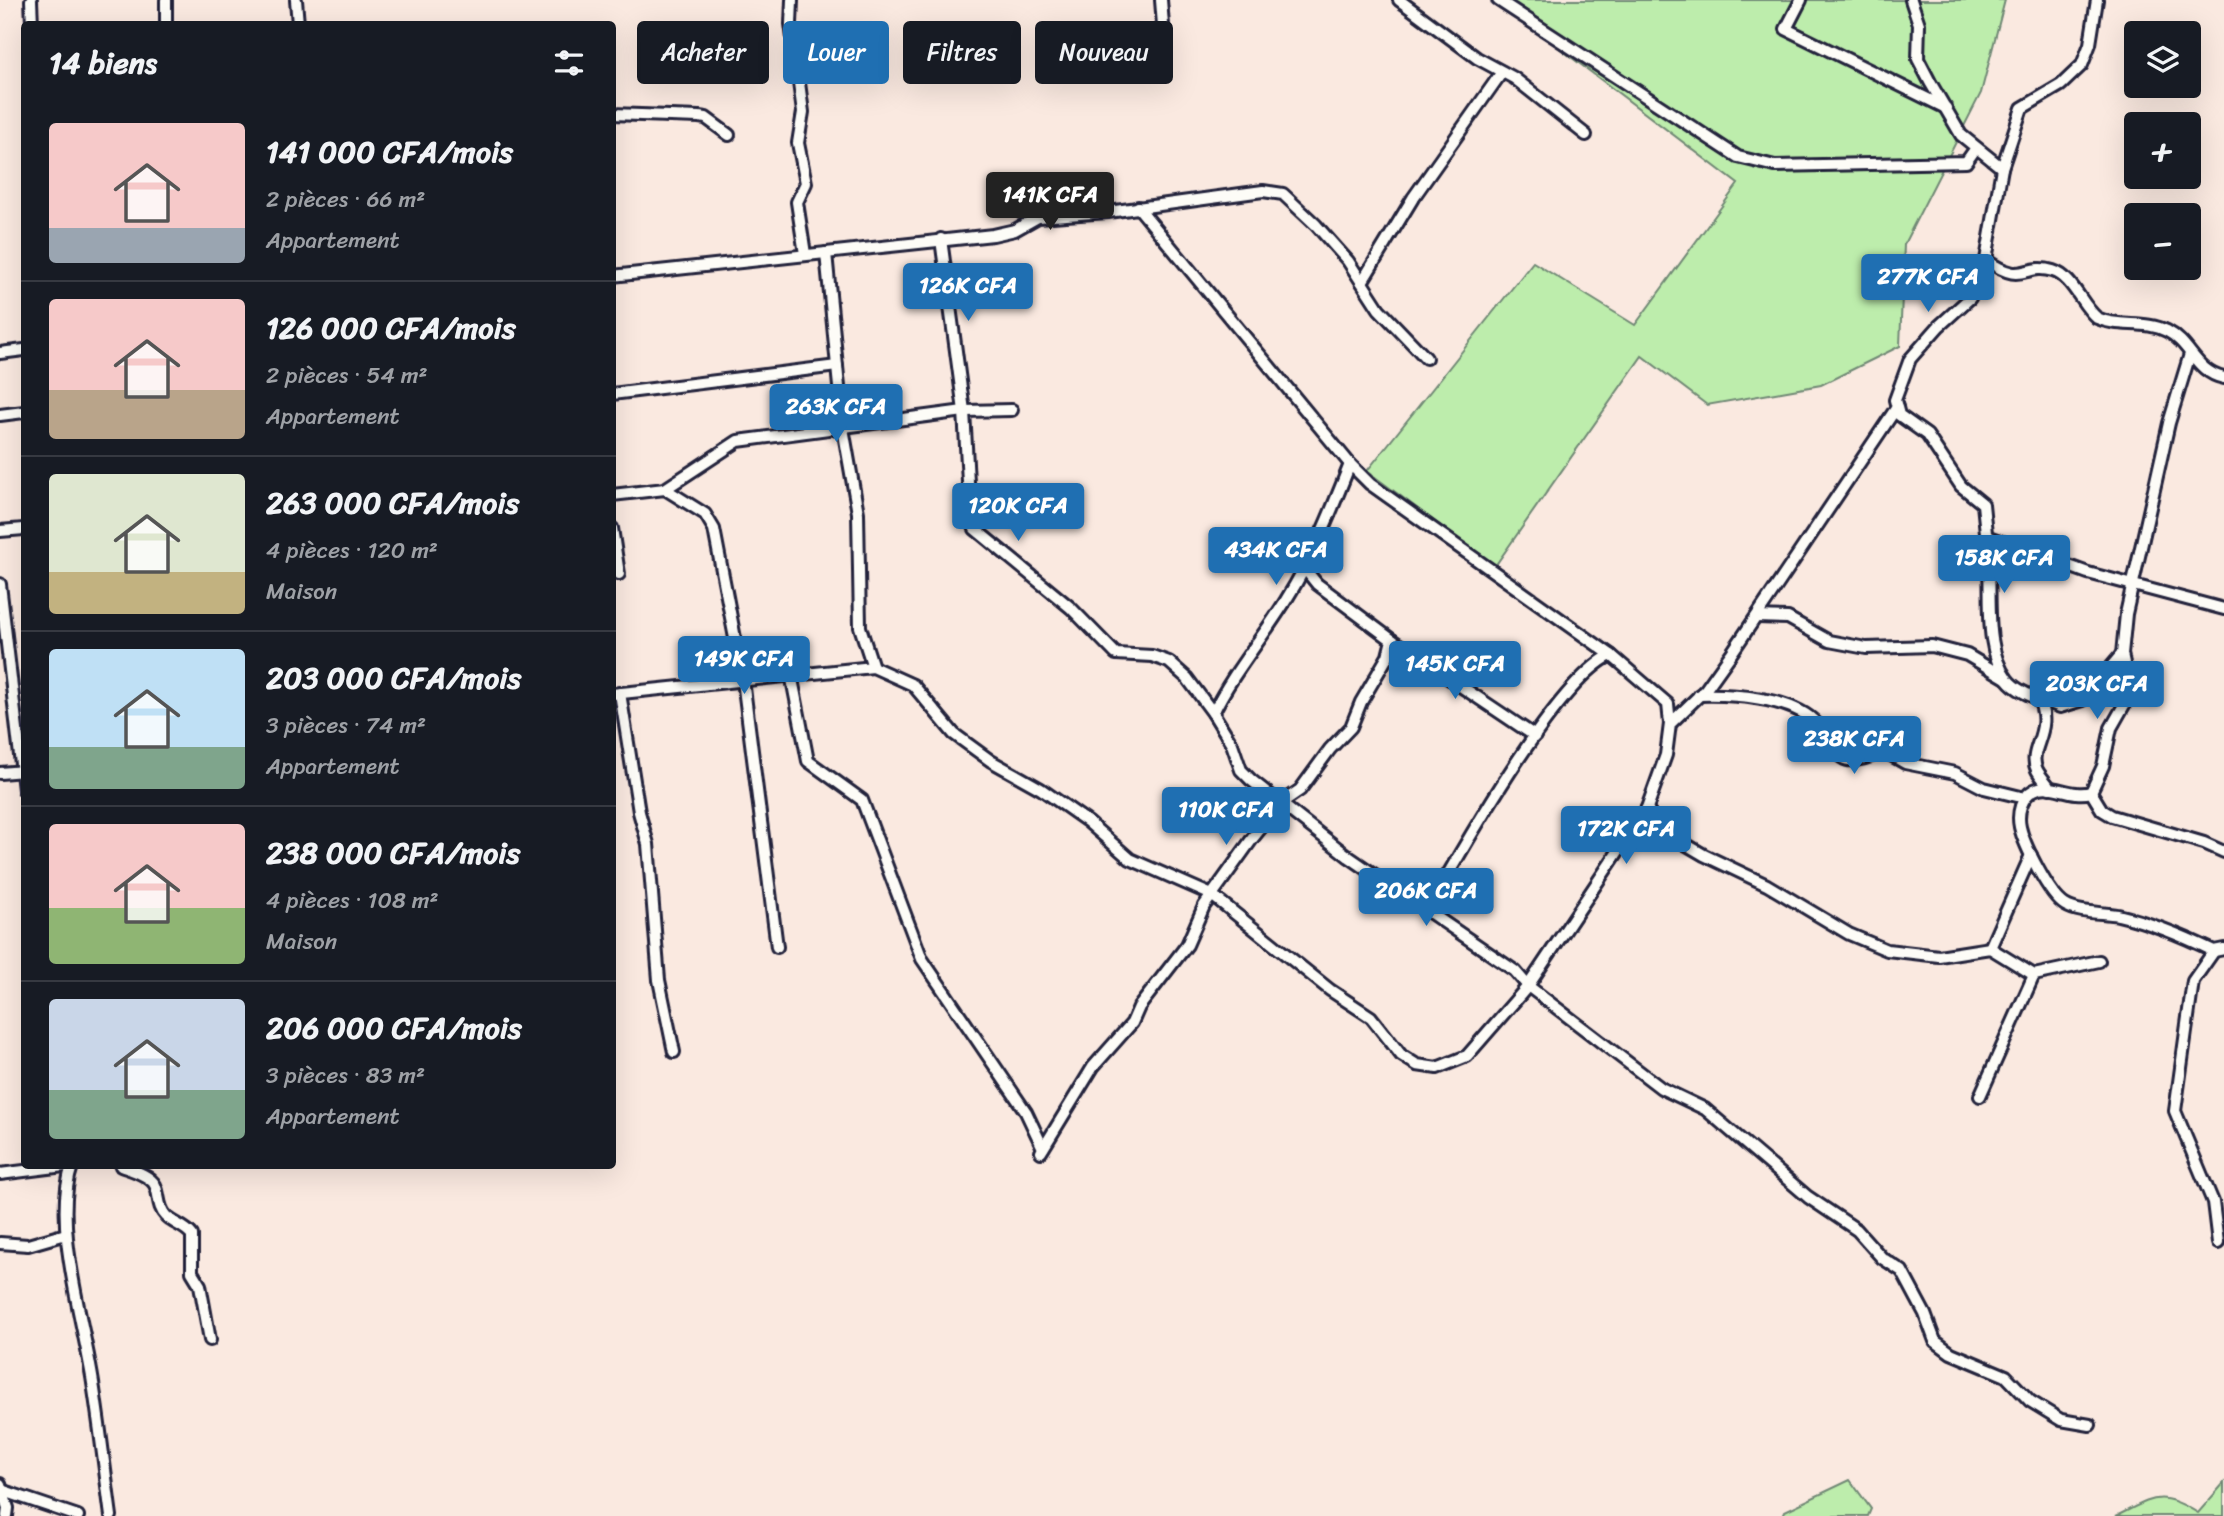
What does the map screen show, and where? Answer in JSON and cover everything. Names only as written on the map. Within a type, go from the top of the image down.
[{"type":"street","points":[[31,0],[32,21]]},
{"type":"street","points":[[166,0],[166,21]]},
{"type":"street","points":[[296,0],[298,21]]},
{"type":"street","points":[[792,0],[791,24],[803,112],[798,143],[806,183],[797,202],[805,254]]},
{"type":"street","points":[[1161,0],[1163,21]]},
{"type":"street","points":[[1399,0],[1478,58],[1565,116],[1586,135]]},
{"type":"street","points":[[1498,0],[1738,157],[1775,166],[1966,162],[1976,148]]},
{"type":"street","points":[[1801,0],[1786,29],[1946,108]]},
{"type":"street","points":[[1911,0],[1919,24],[1918,59],[1961,135],[2001,167]]},
{"type":"street","points":[[2006,678],[1992,639],[1988,617],[1983,503],[1962,486],[1927,435],[1899,415],[1895,400],[1910,359],[1939,326],[1970,298],[1986,260],[2001,167],[2022,108],[2061,85],[2082,65],[2090,44],[2097,0]]},
{"type":"street","points":[[1362,282],[1413,198],[1502,72]]},
{"type":"street","points":[[616,114],[706,118],[729,135]]},
{"type":"street","points":[[616,276],[993,235],[1015,230],[1038,217],[1263,191],[1283,194],[1317,225],[1362,282],[1378,309],[1426,358]]},
{"type":"street","points":[[674,1052],[659,980],[648,844],[639,812],[616,694],[873,667],[914,685],[954,734],[1088,822],[1129,859],[1212,895],[1330,990],[1371,1017],[1401,1055],[1418,1065],[1437,1068],[1467,1056],[1528,986],[1647,808],[1666,755],[1670,724],[1668,704],[1611,655],[1410,514],[1350,464],[1138,206]]},
{"type":"street","points":[[941,239],[964,411],[970,517],[975,529],[1071,608],[1116,654],[1152,656],[1169,662],[1187,678],[1232,744],[1241,770],[1281,803],[1349,857],[1515,971],[1528,986],[1661,1088],[1705,1109],[1808,1196],[1857,1230],[1882,1258],[1902,1271],[1926,1314],[1935,1341],[1951,1353],[2006,1376],[2030,1401],[2061,1420],[2090,1425]]},
{"type":"street","points":[[826,253],[843,428],[858,513],[860,626],[873,667]]},
{"type":"street","points":[[1986,260],[2004,273],[2054,271],[2063,276],[2098,318],[2163,329],[2178,337],[2211,375],[2224,378]]},
{"type":"street","points":[[0,353],[21,350]]},
{"type":"street","points":[[2091,792],[2103,766],[2111,729],[2127,698],[2128,681],[2122,654],[2132,585],[2169,423],[2190,354]]},
{"type":"street","points":[[616,394],[837,366]]},
{"type":"street","points":[[1670,724],[1699,695],[1757,617],[1897,407]]},
{"type":"street","points":[[616,495],[665,489],[738,441],[964,411],[1012,410]]},
{"type":"street","points":[[0,415],[21,412]]},
{"type":"street","points":[[1213,713],[1229,680],[1305,569],[1350,464]]},
{"type":"street","points":[[665,489],[705,514],[714,529],[743,680],[777,947]]},
{"type":"street","points":[[0,531],[21,529]]},
{"type":"street","points":[[1986,536],[2088,573],[2224,609]]},
{"type":"street","points":[[616,554],[619,574]]},
{"type":"street","points":[[1305,569],[1317,584],[1392,640],[1535,736]]},
{"type":"street","points":[[0,584],[21,748]]},
{"type":"street","points":[[1757,617],[1788,618],[1829,641],[1866,648],[1932,646],[1967,655],[2006,678],[2015,687],[2060,706],[2083,699],[2122,654]]},
{"type":"street","points":[[791,674],[808,761],[862,800],[922,959],[1026,1112],[1042,1150],[1093,1067],[1132,1023],[1139,1007],[1187,945],[1212,895],[1281,803],[1300,790],[1330,749],[1351,727],[1361,702],[1388,656],[1392,640]]},
{"type":"street","points":[[1428,909],[1535,736],[1596,662],[1611,655]]},
{"type":"street","points":[[1699,695],[1735,694],[1766,699],[1790,709],[1813,720],[1835,751],[1846,759],[1861,761],[1884,751],[1905,763],[1955,773],[1984,788],[2025,798]]},
{"type":"street","points":[[2037,696],[2045,711],[2043,734],[2034,756],[2036,769],[2050,788]]},
{"type":"street","points":[[0,774],[21,771]]},
{"type":"street","points":[[2091,792],[2068,794],[2042,787],[2025,798],[2018,820],[2022,839],[2050,888],[2064,905],[2155,925],[2219,950],[2193,981],[2175,1111],[2213,1202],[2218,1243]]},
{"type":"street","points":[[2091,792],[2102,810],[2112,816],[2204,843],[2224,852]]},
{"type":"street","points":[[1647,808],[1658,828],[1704,855],[1767,885],[1849,933],[1887,950],[1939,956],[1990,948],[2034,975],[2099,961]]},
{"type":"street","points":[[1990,948],[2031,855]]},
{"type":"street","points":[[1980,1096],[2034,975]]},
{"type":"street","points":[[0,1174],[40,1169]]},
{"type":"street","points":[[71,1169],[67,1180],[66,1234],[93,1383],[111,1516]]},
{"type":"street","points":[[127,1169],[151,1180],[161,1209],[173,1222],[184,1225],[192,1235],[192,1272],[200,1285],[210,1340]]},
{"type":"street","points":[[0,1243],[28,1245],[66,1234]]},
{"type":"street","points":[[2,1487],[7,1516]]},
{"type":"street","points":[[2,1487],[78,1516]]},
{"type":"green space","points":[[1496,0],[2005,0],[1981,93],[1904,244],[1900,346],[1821,385],[1707,405],[1642,356],[1495,566],[1367,471],[1533,262],[1635,325],[1738,184]]},
{"type":"green space","points":[[1850,1480],[1871,1509],[1868,1516],[1783,1516],[1785,1511]]},
{"type":"green space","points":[[2224,1483],[2224,1516],[2116,1516],[2157,1499],[2174,1501],[2198,1513]]}]
